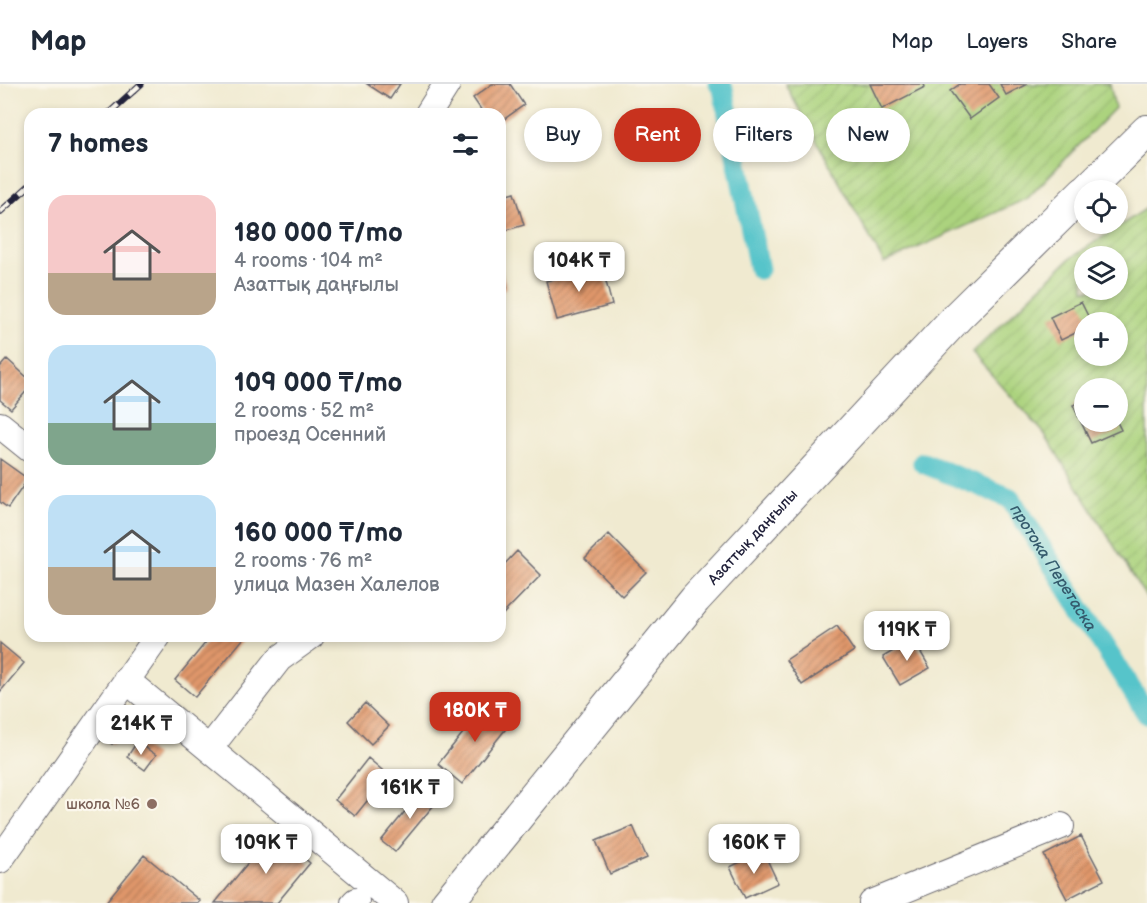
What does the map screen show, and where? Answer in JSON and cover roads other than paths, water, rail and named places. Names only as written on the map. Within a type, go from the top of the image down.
[{"type":"main road","name":"Азаттық даңғылы","points":[[1097,180],[1147,131]]},
{"type":"main road","name":"Азаттық даңғылы","points":[[453,901],[695,599],[958,316],[1074,203]]},
{"type":"street","points":[[432,108],[447,84]]},
{"type":"street","points":[[0,425],[24,444]]},
{"type":"street","points":[[0,860],[154,642]]},
{"type":"street","points":[[209,749],[279,658],[302,642]]},
{"type":"street","points":[[126,680],[395,903]]},
{"type":"street","points":[[872,903],[1061,826]]},
{"type":"waterway","name":"протока Перетаска","points":[[719,84],[723,89],[759,269]]},
{"type":"waterway","name":"протока Перетаска","points":[[923,463],[1010,498],[1147,714]]},
{"type":"railway","points":[[115,108],[141,84]]},
{"type":"railway","points":[[0,212],[24,190]]},
{"type":"place","name":"школа №6","points":[[152,804]]}]
